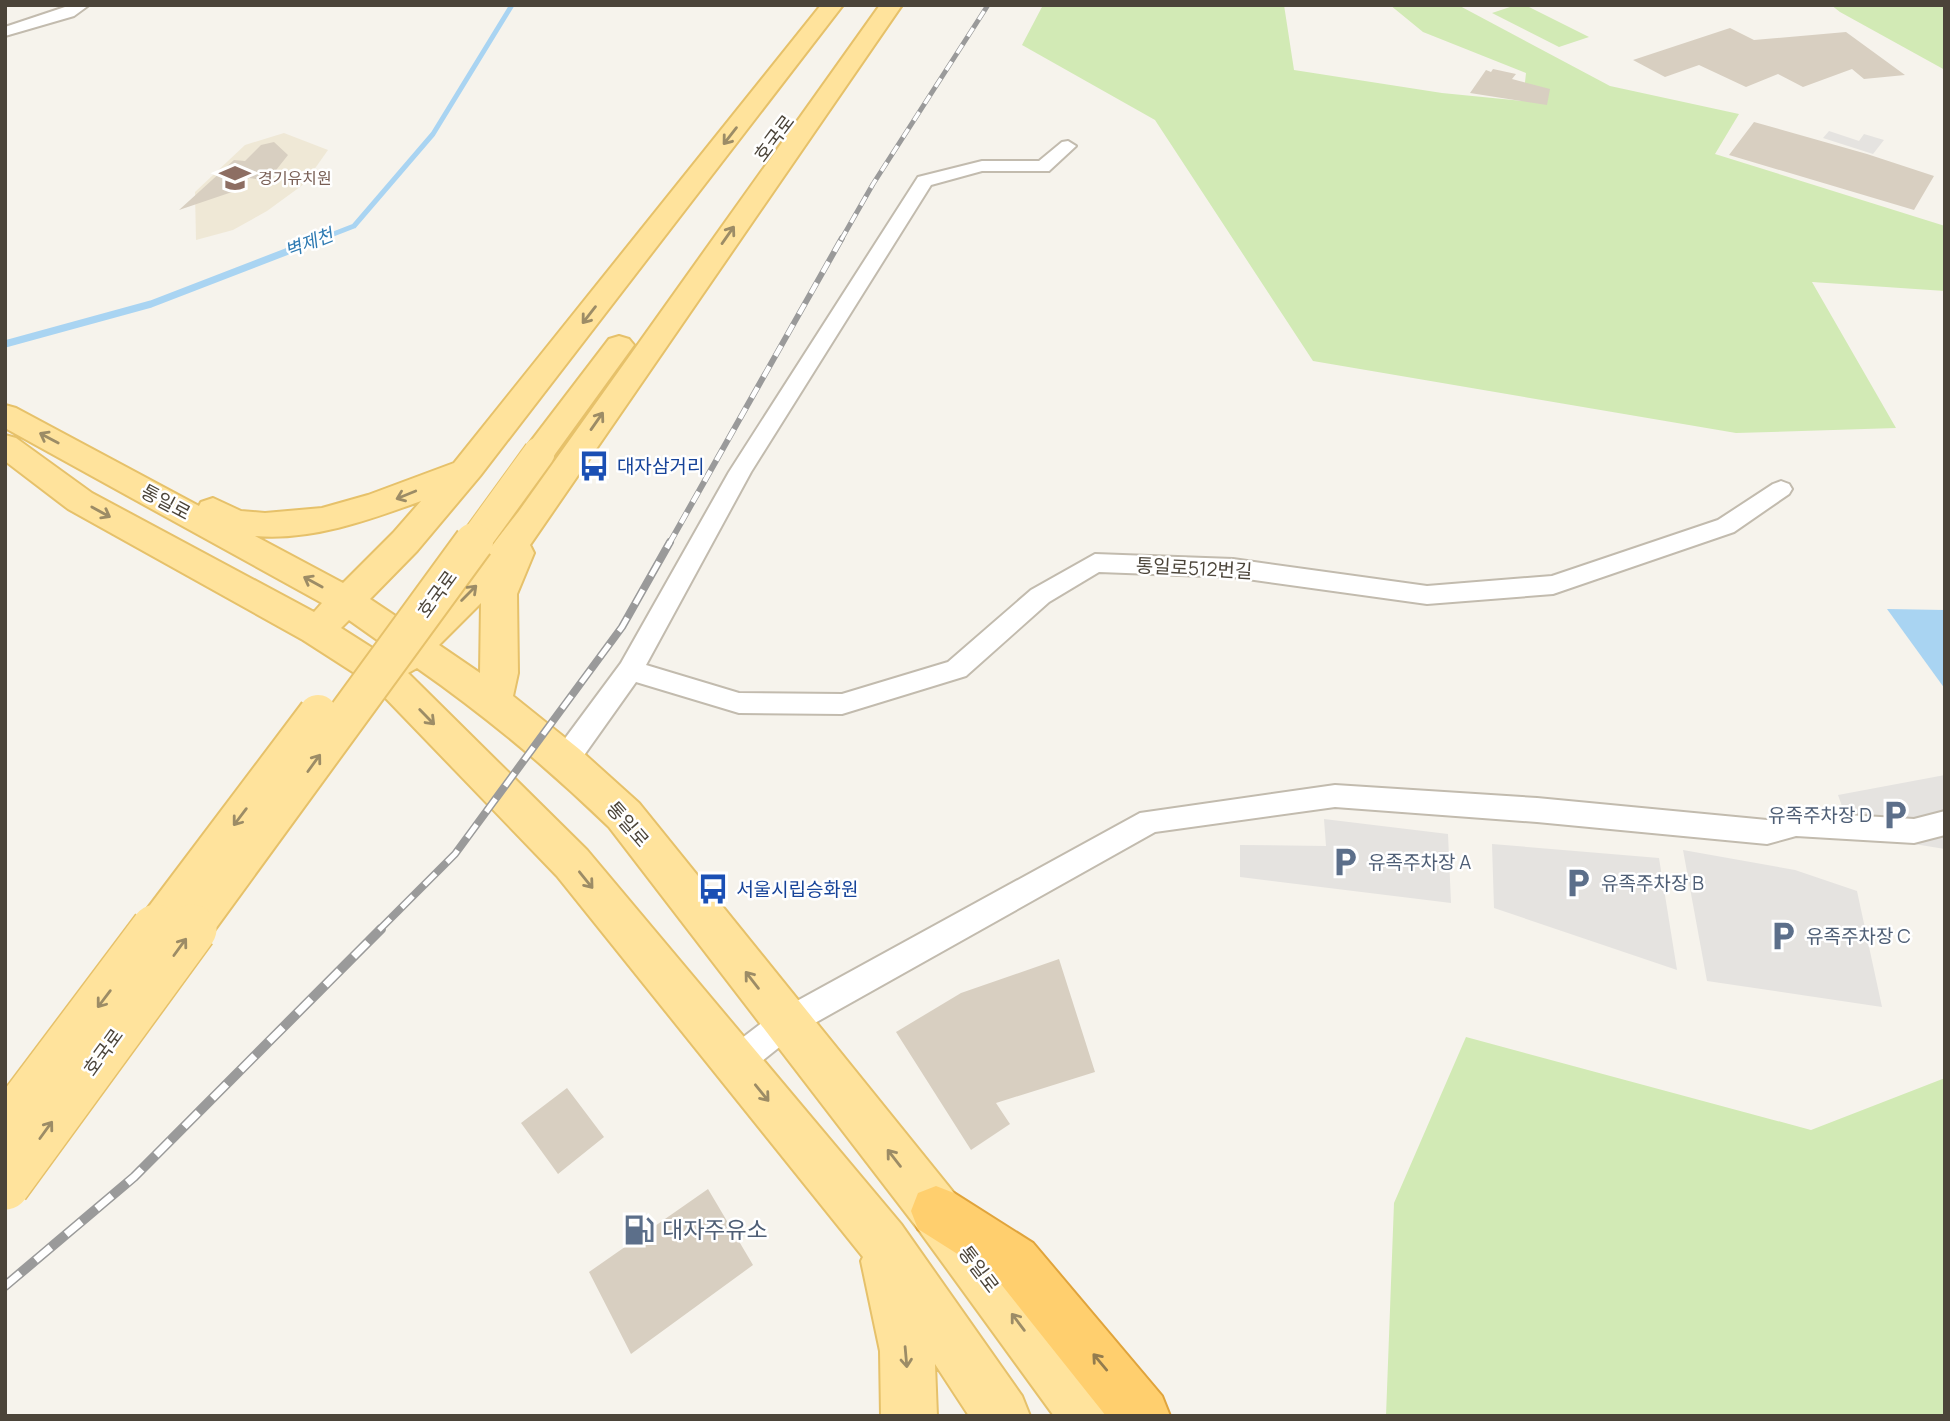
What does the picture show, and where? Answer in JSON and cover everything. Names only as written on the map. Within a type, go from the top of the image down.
[{"type":"highway","points":[[936,1211],[1015,1261],[1142,1416]]},
{"type":"main road","points":[[316,630],[405,542],[468,468],[832,5]]},
{"type":"main road","name":"호국로","points":[[5,1185],[527,451],[851,5]]},
{"type":"main road","name":"호국로","points":[[5,1130],[873,5]]},
{"type":"main road","points":[[401,661],[492,570],[531,519],[570,458],[891,5]]},
{"type":"main road","name":"통일로","points":[[5,415],[347,601],[572,863],[883,1242],[1002,1416]]},
{"type":"main road","name":"통일로","points":[[5,445],[80,501],[316,630],[401,661],[493,701],[565,760],[624,815],[936,1211],[1088,1416]]},
{"type":"main road","points":[[89,460],[143,472],[235,521],[270,524],[334,517],[398,498],[468,468]]},
{"type":"main road","points":[[468,468],[420,546],[439,558],[468,562],[531,519]]},
{"type":"main road","points":[[493,701],[499,673],[499,594],[531,519]]},
{"type":"main road","points":[[883,1242],[907,1351],[909,1416]]},
{"type":"street","points":[[5,32],[69,13],[82,5]]},
{"type":"street","points":[[565,760],[630,670],[740,472],[924,181],[965,167],[1007,163],[1043,167],[1068,146]]},
{"type":"street","name":"통일로512번길","points":[[630,670],[739,703],[842,704],[957,669],[1040,596],[1095,564],[1233,568],[1427,595],[1553,585],[1726,526],[1781,489]]},
{"type":"street","points":[[736,1062],[786,1023],[1150,821],[1335,796],[1537,810],[1767,832],[1796,824],[1914,831],[1945,823]]},
{"type":"shaded area","points":[[1829,131],[1859,141],[1864,134],[1884,140],[1873,154],[1823,138]]},
{"type":"shaded area","points":[[284,133],[328,150],[304,184],[267,211],[233,230],[196,240],[195,192],[245,145]]},
{"type":"shaded area","name":"유족주차장 D","points":[[1945,775],[1945,849],[1852,834],[1838,795]]},
{"type":"shaded area","name":"유족주차장 A","points":[[1324,819],[1448,834],[1451,903],[1240,877],[1240,845],[1326,846]]},
{"type":"shaded area","name":"유족주차장 B","points":[[1492,844],[1659,858],[1677,970],[1494,908]]},
{"type":"shaded area","name":"유족주차장 C","points":[[1683,850],[1795,870],[1857,891],[1882,1007],[1707,981]]},
{"type":"green space","points":[[1043,5],[1284,5],[1294,70],[1442,93],[1523,101],[1526,73],[1423,32],[1390,5],[1458,5],[1610,86],[1739,114],[1715,154],[1945,226],[1945,291],[1812,282],[1896,428],[1736,433],[1313,361],[1155,120],[1022,45]]},
{"type":"green space","points":[[1516,5],[1525,5],[1589,37],[1559,47],[1492,13]]},
{"type":"green space","points":[[1831,5],[1945,5],[1945,70],[1840,12]]},
{"type":"green space","points":[[1466,1037],[1811,1130],[1945,1078],[1945,1416],[1386,1416],[1394,1203]]},
{"type":"water","points":[[1887,609],[1945,610],[1945,689]]},
{"type":"building","points":[[1730,28],[1754,40],[1846,32],[1905,75],[1864,79],[1852,69],[1803,87],[1778,74],[1746,87],[1699,65],[1665,77],[1633,60]]},
{"type":"building","points":[[1493,69],[1516,74],[1512,79],[1550,89],[1547,105],[1470,93],[1486,70],[1491,72]]},
{"type":"building","points":[[1754,122],[1934,176],[1914,210],[1729,155]]},
{"type":"building","points":[[274,142],[288,155],[273,174],[262,180],[249,178],[232,192],[179,210],[234,160],[245,161],[261,145]]},
{"type":"building","points":[[1059,959],[1095,1072],[996,1103],[1010,1124],[971,1150],[896,1032],[961,993]]},
{"type":"building","points":[[567,1088],[604,1137],[558,1174],[521,1123]]},
{"type":"building","points":[[708,1189],[753,1265],[631,1354],[589,1272]]},
{"type":"waterway","name":"벽제천","points":[[318,240],[354,226],[433,134],[512,5]]},
{"type":"waterway","name":"벽제천","points":[[5,344],[151,304],[322,238]]},
{"type":"railway","points":[[841,240],[873,184],[988,5]]},
{"type":"railway","points":[[669,544],[842,238]]},
{"type":"railway","points":[[379,930],[455,854],[622,627],[670,542]]},
{"type":"railway","points":[[5,1286],[134,1177],[381,929]]},
{"type":"place","name":"경기유치원","points":[[235,178]]},
{"type":"place","name":"대자삼거리","points":[[594,466]]},
{"type":"place","name":"유족주차장 D","points":[[1895,815]]},
{"type":"place","name":"유족주차장 A","points":[[1345,862]]},
{"type":"place","name":"유족주차장 B","points":[[1578,883]]},
{"type":"place","name":"서울시립승화원","points":[[713,889]]},
{"type":"place","name":"유족주차장 C","points":[[1783,936]]},
{"type":"place","name":"대자주유소","points":[[639,1230]]}]
